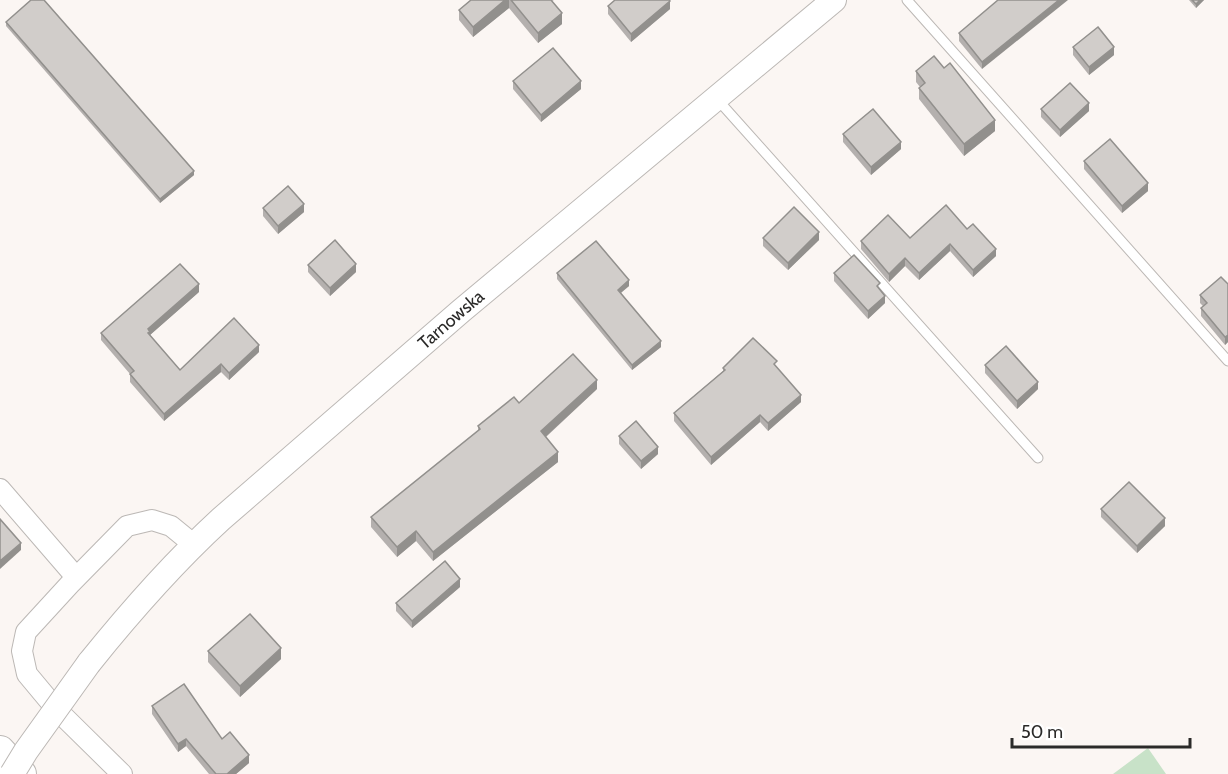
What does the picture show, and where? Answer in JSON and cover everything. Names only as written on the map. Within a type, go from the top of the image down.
[{"type":"main road","points":[[0,751],[21,774]]},
{"type":"street","name":"Tarnowska","points":[[12,774],[89,663],[133,609],[193,544],[461,311],[834,0]]},
{"type":"street","points":[[0,489],[76,577]]},
{"type":"street","points":[[122,774],[57,711],[27,674],[22,651],[26,632],[127,526],[152,520],[171,526],[193,544]]},
{"type":"lane","points":[[907,0],[1228,361]]},
{"type":"lane","points":[[717,99],[1038,458]]},
{"type":"green space","points":[[1148,748],[1166,774],[1113,774]]},
{"type":"building","points":[[31,0],[44,0],[194,171],[160,199],[6,22]]},
{"type":"building","points":[[471,0],[505,0],[473,27],[459,10]]},
{"type":"building","points":[[511,0],[551,0],[562,13],[538,33]]},
{"type":"building","points":[[615,0],[670,1],[631,34],[608,6]]},
{"type":"building","points":[[998,0],[1059,0],[982,62],[959,33]]},
{"type":"building","points":[[1098,27],[1114,47],[1089,67],[1073,47]]},
{"type":"building","points":[[553,48],[581,81],[541,115],[513,81]]},
{"type":"building","points":[[934,56],[944,68],[950,63],[995,120],[964,144],[919,88],[925,83],[916,71]]},
{"type":"building","points":[[1070,83],[1089,103],[1060,130],[1041,109]]},
{"type":"building","points":[[873,109],[901,142],[871,167],[843,134]]},
{"type":"building","points":[[1110,139],[1148,183],[1122,206],[1084,161]]},
{"type":"building","points":[[288,186],[304,204],[278,226],[263,208]]},
{"type":"building","points":[[946,205],[967,229],[973,224],[996,249],[973,270],[950,244],[919,273],[905,258],[889,274],[861,241],[888,215],[910,238]]},
{"type":"building","points":[[794,207],[819,232],[788,263],[763,238]]},
{"type":"building","points":[[335,240],[356,264],[330,288],[308,265]]},
{"type":"building","points":[[596,241],[629,280],[618,290],[661,341],[632,365],[557,273]]},
{"type":"building","points":[[854,255],[880,283],[877,286],[885,296],[868,311],[834,273]]},
{"type":"building","points":[[180,264],[199,284],[148,329],[150,332],[148,333],[180,370],[234,318],[259,345],[229,373],[221,364],[164,414],[130,374],[134,371],[101,333]]},
{"type":"building","points":[[1221,277],[1228,284],[1228,335],[1225,337],[1201,308],[1207,303],[1200,295]]},
{"type":"building","points":[[753,338],[777,361],[774,364],[801,395],[768,423],[760,415],[711,457],[674,413],[725,370],[723,368]]},
{"type":"building","points":[[1006,346],[1038,382],[1017,401],[985,365]]},
{"type":"building","points":[[573,354],[597,380],[541,431],[558,452],[433,552],[416,531],[397,547],[371,517],[480,429],[478,426],[514,397],[519,403]]},
{"type":"building","points":[[636,421],[658,447],[641,461],[619,436]]},
{"type":"building","points":[[1129,482],[1165,518],[1137,546],[1101,509]]},
{"type":"building","points":[[0,519],[21,543],[0,561]]},
{"type":"building","points":[[445,561],[460,579],[412,621],[396,603]]},
{"type":"building","points":[[250,614],[281,648],[240,686],[208,651]]},
{"type":"building","points":[[184,684],[222,739],[230,732],[249,755],[227,774],[216,774],[186,739],[178,744],[152,706]]}]
